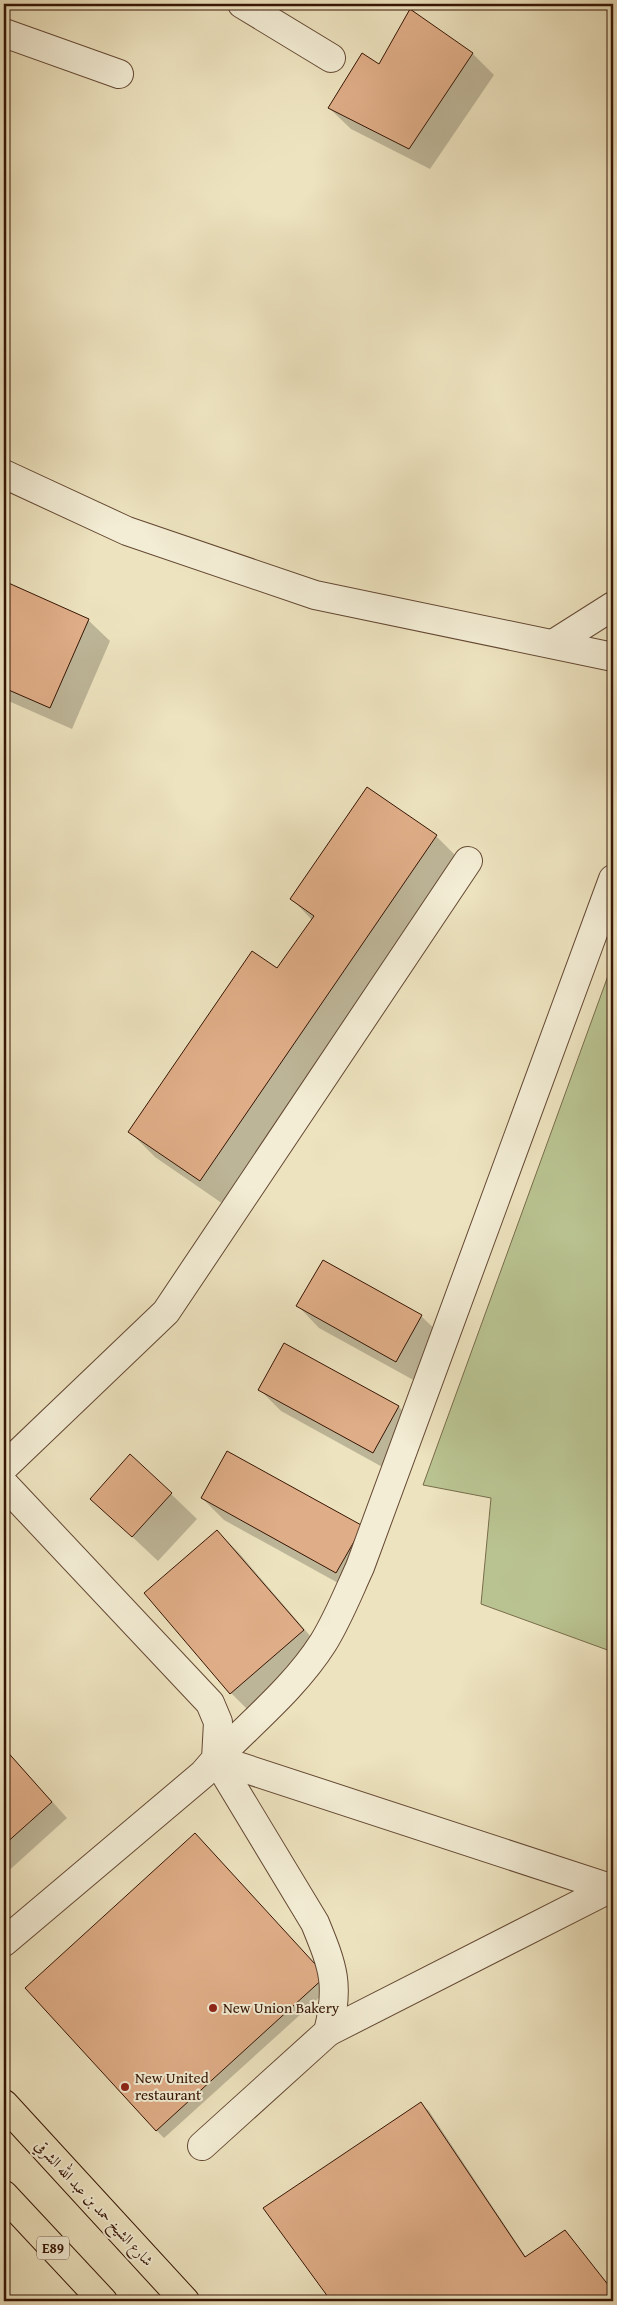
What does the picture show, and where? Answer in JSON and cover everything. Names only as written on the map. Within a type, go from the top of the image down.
[{"type":"highway","name":"شارع الشيخ حمد بن عبد الله الشرقي","points":[[4,2104],[185,2301]]},
{"type":"highway","name":"E89","points":[[4,2195],[103,2301]]},
{"type":"street","points":[[242,4],[331,58]]},
{"type":"street","points":[[4,33],[118,74]]},
{"type":"street","points":[[4,474],[127,531],[315,595],[613,657]]},
{"type":"street","points":[[553,644],[613,606]]},
{"type":"street","points":[[4,1467],[166,1312],[468,861]]},
{"type":"street","points":[[4,1942],[203,1774],[299,1676],[322,1644],[337,1618],[360,1567],[613,879]]},
{"type":"street","points":[[4,1484],[210,1703],[218,1722],[216,1759],[315,1923],[321,1937],[334,1977],[335,2005],[328,2032]]},
{"type":"street","points":[[216,1759],[612,1889]]},
{"type":"street","points":[[202,2146],[328,2032],[612,1889]]},
{"type":"green space","points":[[613,962],[613,1652],[481,1604],[491,1498],[423,1485]]},
{"type":"building","points":[[410,9],[473,53],[409,149],[328,108],[362,53],[379,64]]},
{"type":"building","points":[[4,581],[89,619],[50,708],[4,688]]},
{"type":"building","points":[[367,787],[437,835],[200,1181],[128,1132],[252,951],[277,968],[314,916],[290,899]]},
{"type":"building","points":[[323,1260],[422,1315],[396,1362],[296,1306]]},
{"type":"building","points":[[284,1343],[399,1406],[373,1453],[258,1390]]},
{"type":"building","points":[[227,1451],[363,1526],[336,1573],[201,1498]]},
{"type":"building","points":[[130,1454],[172,1493],[132,1537],[90,1499]]},
{"type":"building","points":[[217,1530],[304,1630],[230,1694],[144,1593]]},
{"type":"building","points":[[4,1748],[52,1802],[4,1845]]},
{"type":"building","points":[[195,1833],[326,1976],[156,2131],[25,1988]]},
{"type":"building","points":[[421,2102],[525,2257],[565,2230],[613,2291],[613,2301],[331,2301],[263,2208]]},
{"type":"place","name":"New Union Bakery","points":[[213,2008]]},
{"type":"place","name":"New United restaurant","points":[[125,2087]]}]
